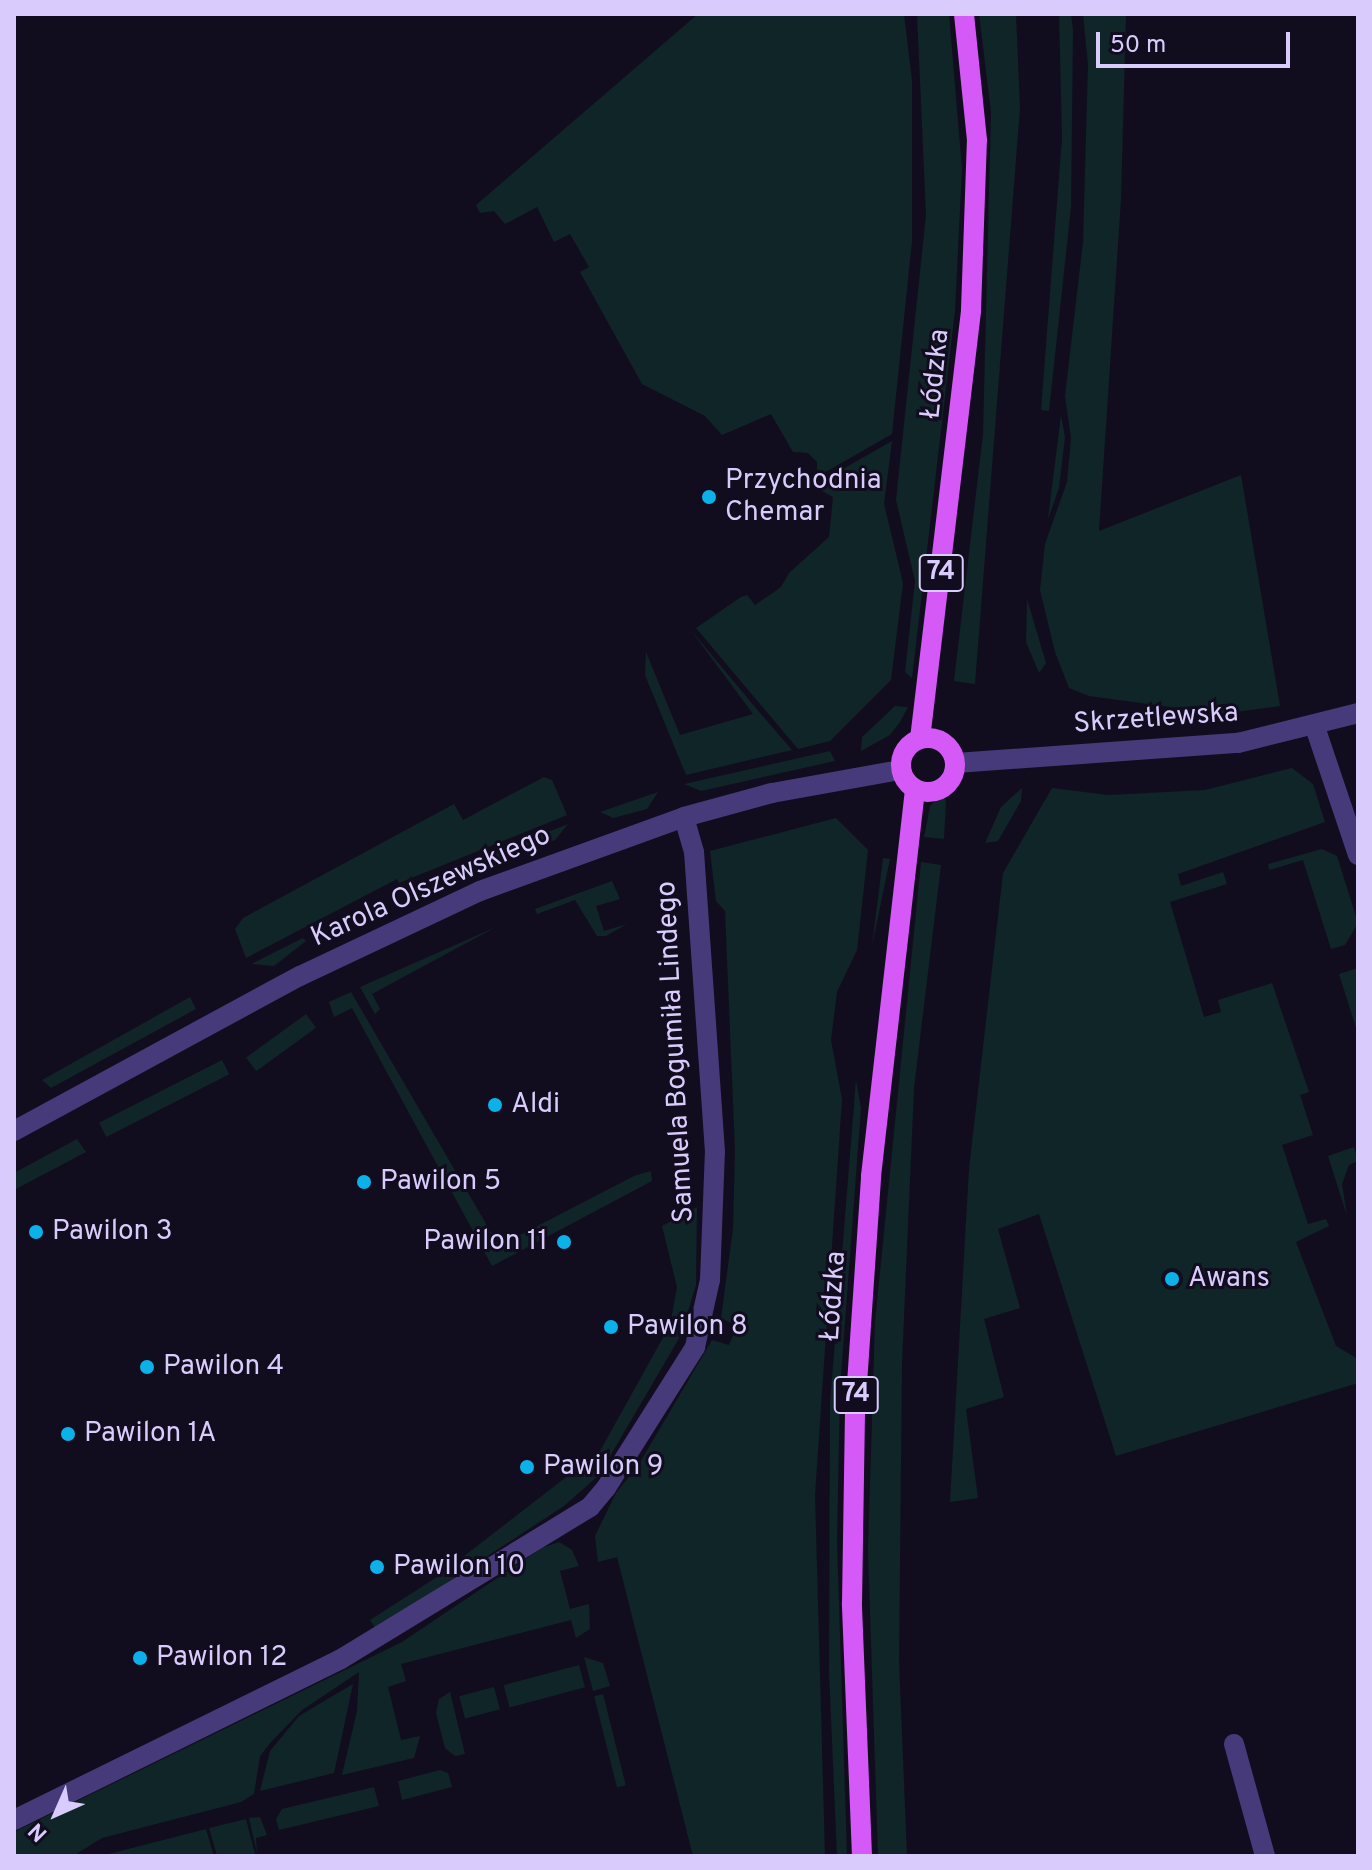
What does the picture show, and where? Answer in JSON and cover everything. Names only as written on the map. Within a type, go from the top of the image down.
[{"type":"main road","name":"Łódzka","points":[[920,739],[972,296],[977,140],[964,14]]},
{"type":"main road","points":[[900,770],[915,790],[943,788],[956,763],[944,742],[920,739]]},
{"type":"main road","name":"74","points":[[900,770],[908,745],[920,739]]},
{"type":"main road","name":"Łódzka","points":[[862,1856],[852,1603],[857,1359],[877,1115],[915,790]]},
{"type":"street","name":"Skrzetlewska","points":[[956,763],[1238,743],[1315,727],[1358,713]]},
{"type":"street","points":[[1315,727],[1358,855]]},
{"type":"street","name":"Karola Olszewskiego","points":[[14,1131],[391,930],[578,852],[684,817],[772,793],[900,770]]},
{"type":"street","name":"Samuela Bogumiła Lindego","points":[[14,1820],[341,1659],[590,1507],[622,1465],[695,1347],[710,1280],[715,1152],[694,852],[684,817]]},
{"type":"street","points":[[1234,1744],[1265,1856]]},
{"type":"green space","points":[[698,14],[904,14],[912,81],[912,241],[892,434],[817,477],[817,462],[808,453],[793,452],[771,414],[722,435],[705,416],[642,384],[580,272],[589,267],[570,234],[554,242],[537,207],[505,224],[494,211],[480,213],[476,205]]},
{"type":"green space","points":[[917,14],[949,14],[962,169],[955,311],[912,678],[905,672],[915,581],[896,500],[926,215]]},
{"type":"green space","points":[[979,14],[1016,14],[1020,108],[975,684],[954,681],[983,434],[991,112]]},
{"type":"green space","points":[[1059,14],[1071,14],[1073,30],[1071,207],[1049,411],[1041,410],[1062,138]]},
{"type":"green space","points":[[1083,14],[1126,14],[1121,199],[1099,531],[1241,475],[1280,706],[1222,714],[1089,696],[1069,688],[1055,652],[1040,590],[1045,544],[1067,482],[1071,438],[1065,396],[1083,242],[1088,65]]},
{"type":"green space","points":[[1061,415],[1065,437],[1059,488],[1048,519]]},
{"type":"green space","points":[[892,441],[884,504],[903,583],[891,680],[830,741],[798,749],[696,628],[741,597],[747,595],[755,605],[781,587],[789,573],[829,537],[833,497],[813,486]]},
{"type":"green space","points":[[1027,599],[1046,663],[1039,673],[1026,642]]},
{"type":"green space","points":[[690,629],[792,750],[686,775],[645,675],[646,652],[680,735],[753,714]]},
{"type":"green space","points":[[895,706],[908,707],[900,722],[890,735],[861,751],[862,737]]},
{"type":"green space","points":[[830,751],[835,761],[701,791],[684,784]]},
{"type":"green space","points":[[1292,768],[1313,784],[1325,822],[1178,874],[1181,886],[1223,872],[1227,884],[1170,902],[1204,1017],[1221,1012],[1218,1000],[1272,983],[1309,1092],[1300,1095],[1313,1135],[1282,1145],[1308,1224],[1326,1219],[1329,1226],[1296,1242],[1336,1346],[1358,1359],[1358,1383],[1116,1456],[1039,1214],[998,1229],[1020,1308],[984,1319],[1004,1397],[966,1409],[978,1498],[950,1502],[969,1169],[1003,873],[1052,788],[1108,795],[1205,790]]},
{"type":"green space","points":[[544,777],[552,780],[567,815],[399,883],[397,879],[246,958],[235,929],[243,918],[454,804],[463,820]]},
{"type":"green space","points":[[1022,788],[1021,801],[998,841],[985,843],[1001,807]]},
{"type":"green space","points":[[658,792],[647,809],[613,818],[600,812]]},
{"type":"green space","points":[[942,794],[946,800],[944,839],[924,837],[930,806]]},
{"type":"green space","points":[[836,818],[868,850],[857,950],[837,992],[831,1040],[842,1099],[815,1495],[825,1856],[693,1856],[617,1557],[598,1562],[595,1536],[616,1493],[639,1464],[712,1340],[729,1345],[737,1326],[721,1318],[733,1229],[735,1150],[725,911],[716,901],[710,851]]},
{"type":"green space","points":[[568,824],[555,840],[473,872],[421,882]]},
{"type":"green space","points":[[1322,849],[1337,856],[1358,923],[1345,945],[1331,949],[1303,860],[1269,870],[1268,864]]},
{"type":"green space","points":[[883,858],[890,859],[872,946]]},
{"type":"green space","points":[[921,862],[941,865],[914,1088],[902,1363],[899,1661],[907,1856],[878,1856],[868,1550],[875,1322]]},
{"type":"green space","points":[[612,881],[620,899],[596,906],[604,931],[627,924],[606,936],[597,936],[575,900],[537,914],[535,909]]},
{"type":"green space","points":[[496,927],[372,994],[380,1009],[375,1014],[360,987]]},
{"type":"green space","points":[[303,938],[306,941],[274,966],[251,964]]},
{"type":"green space","points":[[1358,968],[1358,1034],[1339,974]]},
{"type":"green space","points":[[351,992],[499,1246],[634,1176],[651,1171],[652,1181],[492,1266],[352,1008],[334,1017],[329,1002]]},
{"type":"green space","points":[[190,997],[196,1009],[51,1088],[42,1080]]},
{"type":"green space","points":[[306,1014],[316,1028],[256,1071],[246,1057]]},
{"type":"green space","points":[[222,1060],[229,1074],[106,1137],[99,1123]]},
{"type":"green space","points":[[856,1080],[861,1108],[840,1389],[837,1541],[847,1856],[837,1856],[829,1672],[830,1403]]},
{"type":"green space","points":[[77,1139],[86,1152],[14,1190],[14,1173]]},
{"type":"green space","points":[[1354,1147],[1358,1161],[1349,1165],[1342,1184],[1347,1216],[1328,1156]]},
{"type":"green space","points":[[697,1207],[696,1285],[681,1335],[599,1475],[564,1506],[376,1629],[370,1620],[437,1577],[600,1451],[670,1325],[677,1287],[662,1226]]},
{"type":"green space","points":[[559,1542],[572,1550],[579,1566],[560,1571],[570,1609],[589,1604],[590,1629],[576,1638],[571,1620],[401,1664],[406,1681],[388,1687],[401,1740],[420,1736],[414,1758],[342,1775],[357,1711],[359,1672],[302,1710],[271,1742],[260,1756],[254,1794],[241,1802],[102,1838],[73,1856],[14,1856],[14,1832],[402,1642],[542,1548]]},
{"type":"green space","points":[[584,1657],[603,1663],[610,1686],[593,1691]]},
{"type":"green space","points":[[579,1665],[585,1687],[510,1707],[504,1685]]},
{"type":"green space","points":[[353,1684],[334,1773],[260,1791],[270,1751],[299,1716]]},
{"type":"green space","points":[[494,1687],[500,1709],[465,1719],[459,1696]]},
{"type":"green space","points":[[450,1692],[465,1754],[455,1756],[445,1748],[436,1713],[439,1699]]},
{"type":"green space","points":[[603,1694],[626,1785],[617,1787],[594,1696]]},
{"type":"green space","points":[[440,1770],[448,1773],[452,1787],[402,1800],[398,1781]]},
{"type":"green space","points":[[374,1787],[379,1806],[279,1830],[276,1819],[282,1809]]},
{"type":"green space","points":[[260,1817],[267,1835],[256,1838],[257,1853],[249,1818]]},
{"type":"green space","points":[[246,1819],[255,1854],[217,1856],[209,1828]]},
{"type":"green space","points":[[206,1829],[214,1856],[102,1856],[105,1855]]},
{"type":"place","name":"Przychodnia Chemar","points":[[709,497]]},
{"type":"place","name":"Aldi","points":[[495,1105]]},
{"type":"place","name":"Pawilon 5","points":[[364,1182]]},
{"type":"place","name":"Pawilon 3","points":[[36,1232]]},
{"type":"place","name":"Pawilon 11","points":[[564,1242]]},
{"type":"place","name":"Awans","points":[[1172,1279]]},
{"type":"place","name":"Pawilon 8","points":[[611,1327]]},
{"type":"place","name":"Pawilon 4","points":[[147,1367]]},
{"type":"place","name":"Pawilon 1A","points":[[68,1434]]},
{"type":"place","name":"Pawilon 9","points":[[527,1467]]},
{"type":"place","name":"Pawilon 10","points":[[377,1567]]},
{"type":"place","name":"Pawilon 12","points":[[140,1658]]}]
